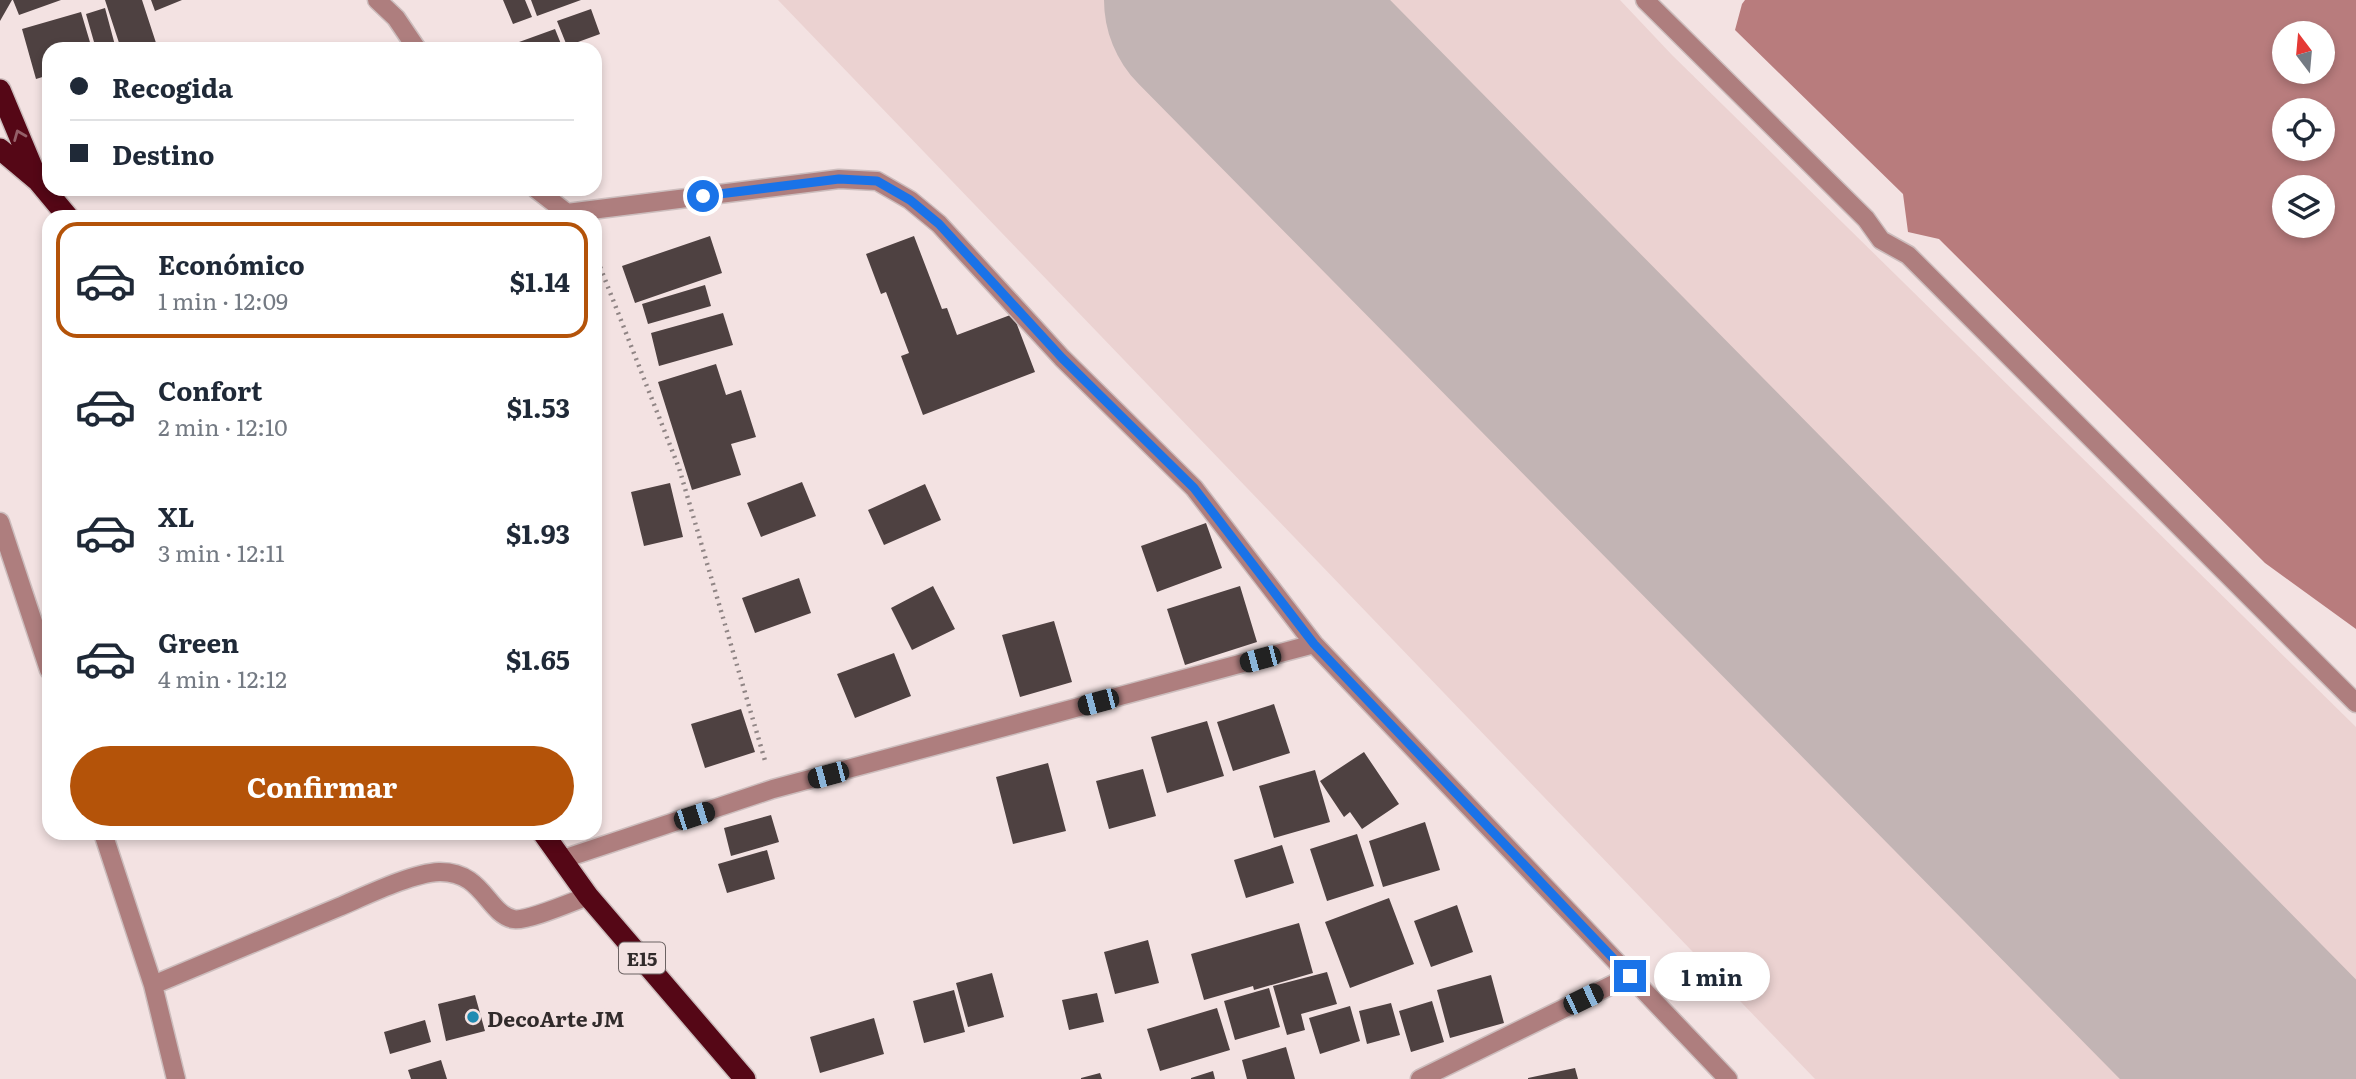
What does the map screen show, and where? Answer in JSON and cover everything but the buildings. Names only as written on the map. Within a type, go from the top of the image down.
[{"type":"highway","points":[[0,90],[38,181]]},
{"type":"highway","points":[[0,149],[42,186]]},
{"type":"highway","points":[[50,196],[62,210]]},
{"type":"highway","name":"E15","points":[[548,840],[589,896],[745,1079]]},
{"type":"street","points":[[377,0],[396,18],[412,42]]},
{"type":"street","points":[[1645,0],[1866,219],[1881,240],[1908,255],[2356,703]]},
{"type":"street","points":[[602,210],[839,179],[877,181],[910,200],[939,224],[1062,358],[1194,488],[1314,644],[1728,1079]]},
{"type":"street","points":[[544,196],[559,210]]},
{"type":"street","points":[[0,522],[42,649]]},
{"type":"street","points":[[563,859],[774,789],[1314,644]]},
{"type":"street","points":[[105,840],[153,985],[176,1079]]},
{"type":"street","points":[[153,985],[359,898],[425,874],[449,873],[474,882],[501,912],[512,919],[524,918],[589,896]]},
{"type":"street","points":[[1420,1079],[1630,976]]},
{"type":"path","points":[[602,272],[679,468],[774,789]]},
{"type":"shaded area","points":[[778,0],[1620,0],[1672,55],[2356,727],[2356,1079],[1815,1079]]},
{"type":"shaded area","points":[[1745,0],[2356,0],[2356,629],[2265,563],[1939,239],[1908,232],[1903,194],[1735,30]]},
{"type":"runway","points":[[1223,0],[2287,1079]]},
{"type":"place","name":"DecoArte JM","points":[[473,1017]]},
{"type":"route","points":[[703,196],[839,179],[877,181],[910,200],[939,224],[1062,358],[1194,488],[1314,644],[1630,976]]}]
